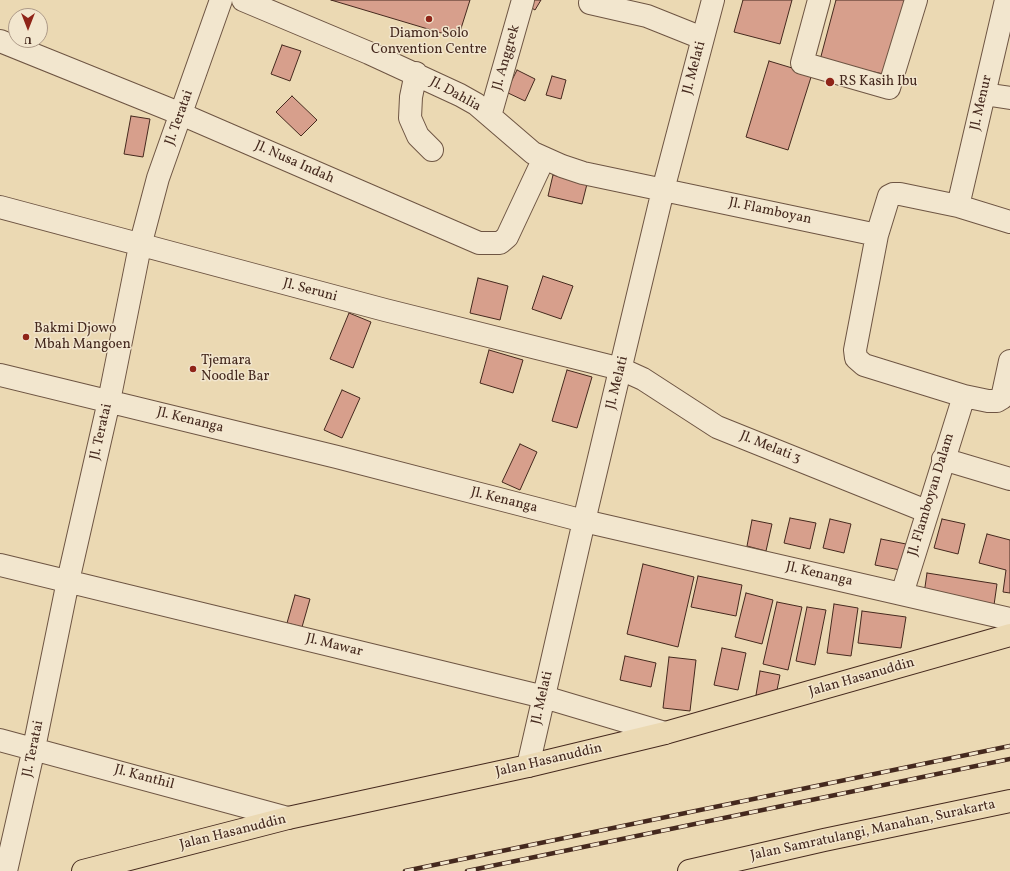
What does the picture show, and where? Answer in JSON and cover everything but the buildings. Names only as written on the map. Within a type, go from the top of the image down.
[{"type":"main road","name":"Jalan Hasanuddin","points":[[83,871],[288,818],[528,766],[665,733],[1010,635]]},
{"type":"main road","name":"Jalan Samratulangi, Manahan, Surakarta","points":[[689,871],[824,840],[1010,801]]},
{"type":"street","name":"Jl. Teratai","points":[[6,871],[34,748],[68,581],[109,401],[140,246],[158,178],[221,0]]},
{"type":"street","name":"Jl. Dahlia","points":[[243,0],[416,74],[460,95],[490,116],[523,145],[544,158],[583,173],[663,190]]},
{"type":"street","name":"Jl. Anggrek","points":[[490,116],[523,0]]},
{"type":"street","name":"Jl. Melati","points":[[528,766],[584,521],[663,190],[713,0]]},
{"type":"street","points":[[819,0],[802,63],[889,88],[916,0]]},
{"type":"street","name":"Jl. Menur","points":[[958,206],[1006,0]]},
{"type":"street","points":[[590,3],[647,16],[702,38]]},
{"type":"street","name":"Jl. Nusa Indah","points":[[0,41],[181,114],[479,243],[500,243],[507,237],[544,158]]},
{"type":"street","points":[[416,74],[410,97],[410,118],[418,136],[432,150]]},
{"type":"street","points":[[984,94],[1010,98]]},
{"type":"street","name":"Jl. Flamboyan","points":[[663,190],[877,234]]},
{"type":"street","points":[[1010,222],[958,206],[893,194],[889,196],[877,234],[855,350],[856,358],[864,365],[964,396],[988,401],[997,401],[1002,398],[1010,361]]},
{"type":"street","name":"Jl. Seruni","points":[[0,207],[140,246],[385,310],[621,369]]},
{"type":"street","name":"Jl. Melati 3","points":[[621,369],[643,379],[717,427],[926,512]]},
{"type":"street","name":"Jl. Kenanga","points":[[0,375],[109,401],[584,521],[1010,619]]},
{"type":"street","name":"Jl. Flamboyan Dalam","points":[[902,594],[926,512],[964,396]]},
{"type":"street","points":[[943,459],[1010,479]]},
{"type":"street","name":"Jl. Mawar","points":[[0,565],[544,697],[665,733]]},
{"type":"street","name":"Jl. Kanthil","points":[[0,740],[288,818]]},
{"type":"railway","points":[[405,871],[1010,746]]},
{"type":"railway","points":[[467,871],[1010,759]]},
{"type":"place","name":"Diamon Solo Convention Centre","points":[[429,19]]},
{"type":"place","name":"RS Kasih Ibu","points":[[830,82]]},
{"type":"place","name":"Bakmi Djowo Mbah Mangoen","points":[[26,337]]},
{"type":"place","name":"Tjemara Noodle Bar","points":[[193,369]]}]
